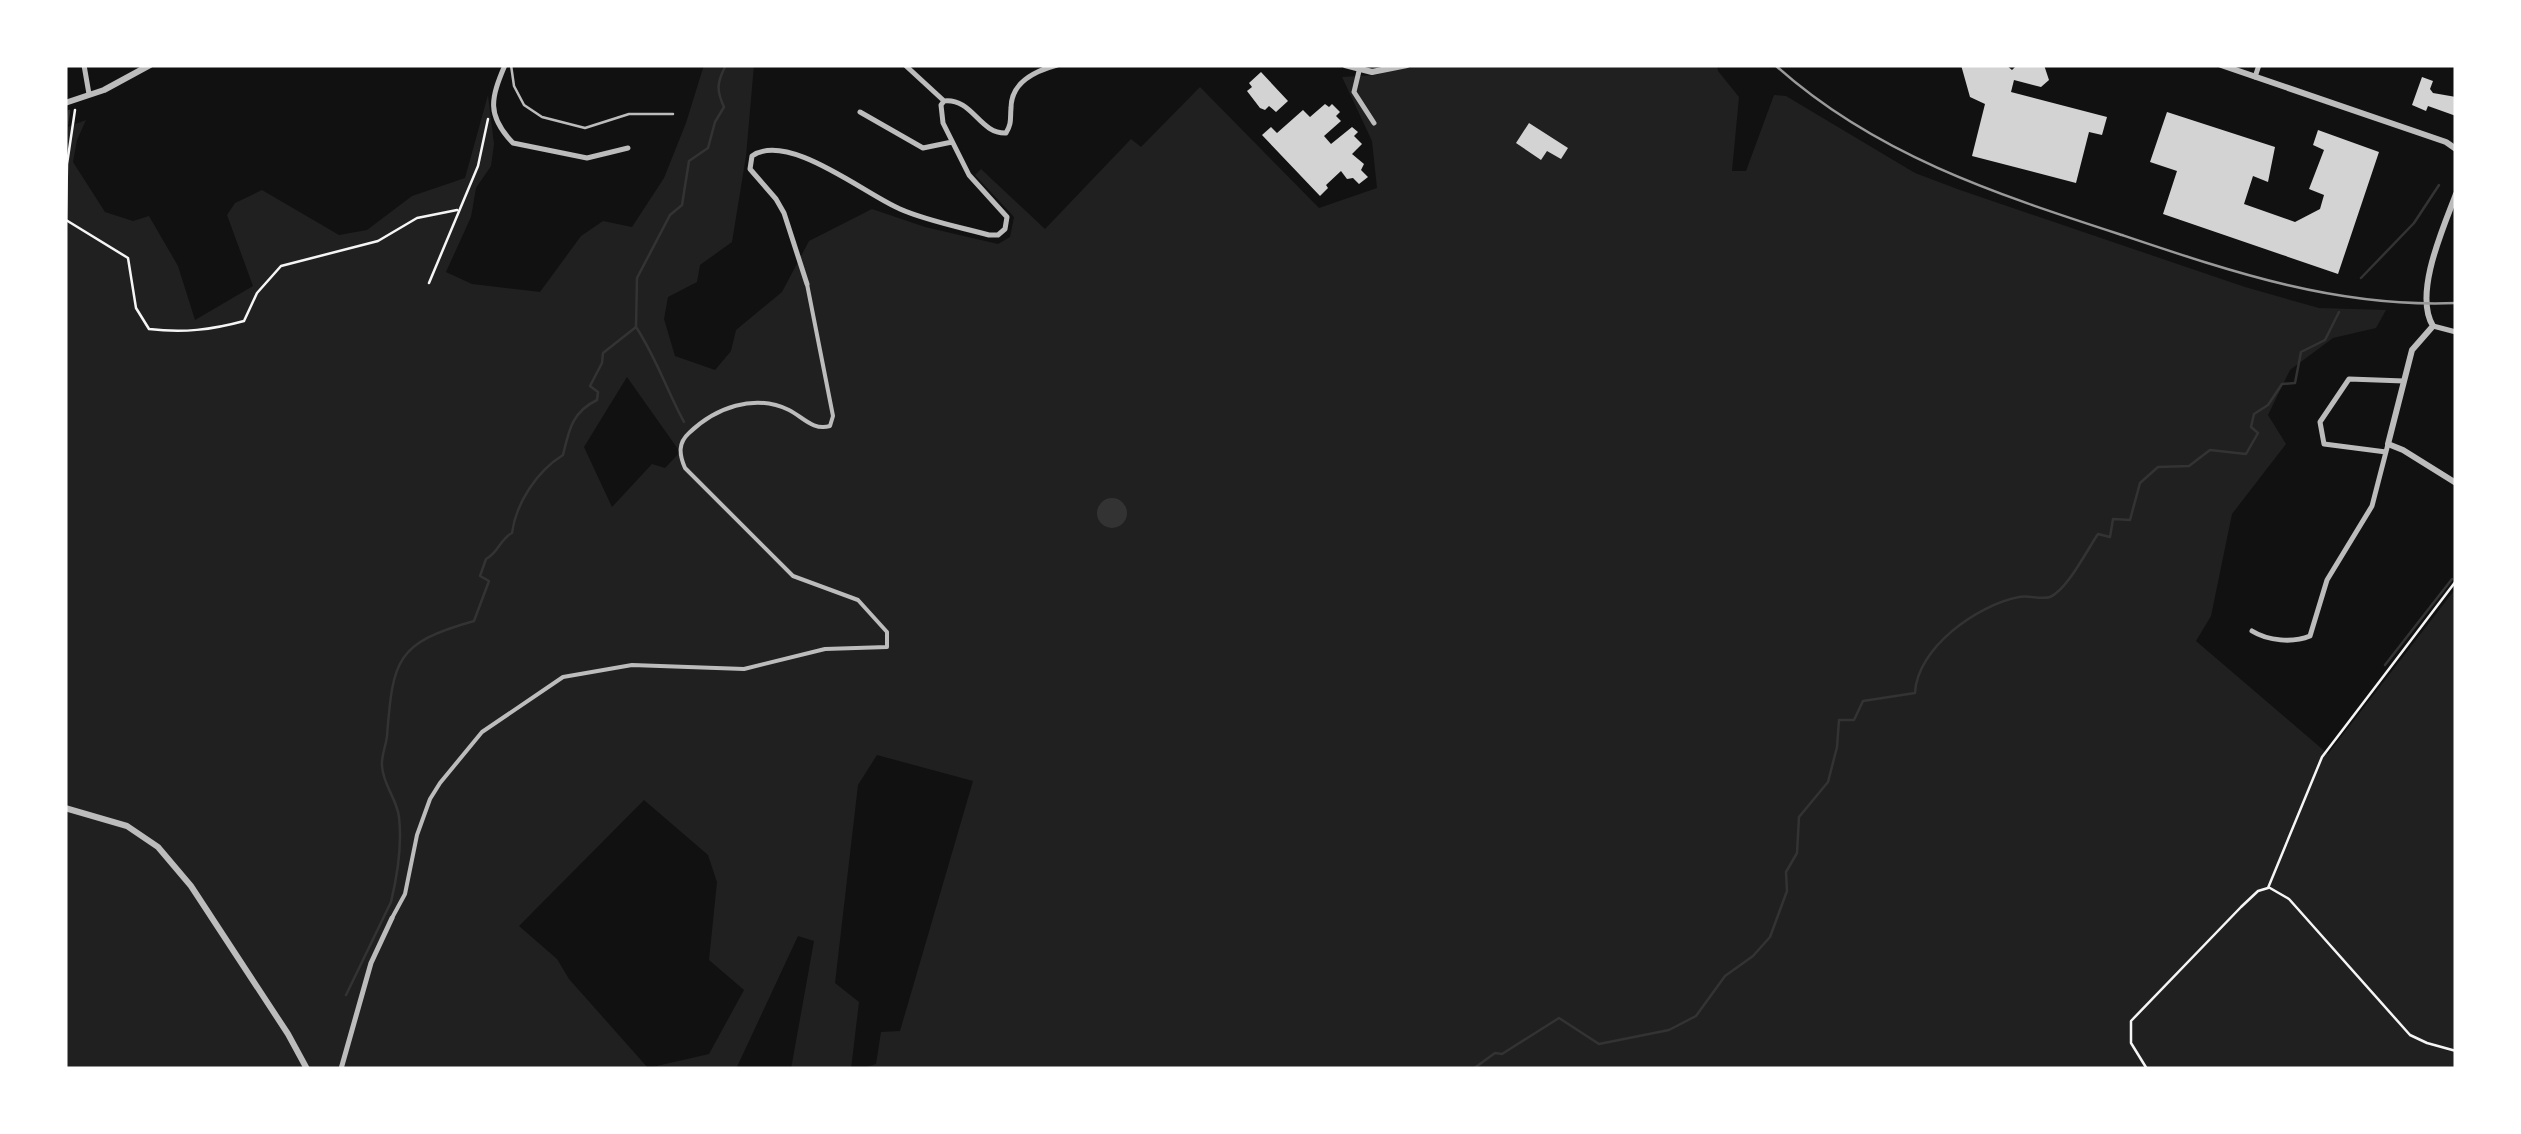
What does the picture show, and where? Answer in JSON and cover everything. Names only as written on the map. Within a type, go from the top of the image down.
[{"type":"street","points":[[84,65],[90,96]]},
{"type":"street","points":[[70,102],[150,65]]},
{"type":"street","points":[[508,65],[492,98],[493,110],[514,143],[587,158],[628,148]]},
{"type":"street","points":[[904,65],[944,100],[960,102],[990,130],[1002,134],[1010,128],[1011,101],[1019,86],[1030,74],[1057,65]]},
{"type":"street","points":[[1345,65],[1359,71],[1379,72],[1407,65]]},
{"type":"street","points":[[2221,65],[2446,142],[2456,149]]},
{"type":"street","points":[[2255,77],[2259,65]]},
{"type":"street","points":[[1359,71],[1354,92],[1374,123]]},
{"type":"street","points":[[341,1069],[371,963],[406,894],[416,835],[440,783],[482,732],[562,677],[632,665],[744,669],[825,650],[887,646],[887,632],[858,600],[794,576],[685,468],[680,446],[684,437],[714,413],[731,406],[774,405],[816,427],[830,426],[834,416],[808,284],[784,213],[750,170],[752,156],[769,150],[806,159],[904,211],[989,235],[1001,233],[1007,226],[1007,217],[974,182],[952,142],[941,116],[944,100]]},
{"type":"street","points":[[860,112],[923,148],[952,142]]},
{"type":"street","points":[[2446,142],[2456,138]]},
{"type":"street","points":[[2433,326],[2428,298],[2435,254],[2456,194]]},
{"type":"street","points":[[2433,326],[2456,332]]},
{"type":"street","points":[[2252,631],[2275,639],[2310,636],[2327,580],[2372,506],[2414,346],[2433,326]]},
{"type":"street","points":[[2404,380],[2349,379],[2320,422],[2324,444],[2404,450],[2456,483]]},
{"type":"street","points":[[65,808],[127,826],[158,846],[190,886],[307,1069]]},
{"type":"lane","points":[[508,65],[524,105],[542,117],[584,128],[629,114],[673,114]]},
{"type":"path","points":[[70,102],[74,122],[67,164],[66,220],[128,258],[136,308],[149,329],[215,329],[244,320],[257,294],[280,266],[378,241],[418,218],[457,210]]},
{"type":"path","points":[[428,282],[478,166],[489,115]]},
{"type":"path","points":[[2146,1069],[2131,1042],[2131,1021],[2241,907],[2268,888],[2322,756],[2456,581]]},
{"type":"path","points":[[2268,888],[2289,899],[2410,1034],[2426,1044],[2456,1051]]},
{"type":"shaded area","points":[[704,65],[754,65],[746,156],[732,242],[700,265],[697,282],[668,297],[664,319],[675,356],[715,370],[731,351],[736,330],[782,292],[809,241],[872,209],[925,227],[998,244],[1010,237],[1014,217],[975,175],[981,169],[1045,229],[1131,139],[1141,147],[1200,87],[1319,208],[1377,188],[1372,141],[1342,77],[1376,75],[1410,65],[1717,65],[1739,97],[1732,171],[1746,171],[1774,95],[1786,96],[1915,173],[1960,190],[2245,287],[2319,308],[2386,310],[2376,328],[2333,338],[2290,370],[2268,415],[2286,444],[2232,514],[2211,616],[2196,641],[2328,754],[2456,588],[2456,1069],[860,1069],[876,1064],[881,1032],[900,1031],[973,781],[877,755],[858,785],[835,983],[859,1002],[851,1069],[791,1069],[814,941],[798,936],[736,1069],[65,1069],[65,128],[86,120],[73,162],[105,212],[133,221],[149,216],[178,266],[195,320],[253,286],[227,215],[235,203],[262,190],[339,235],[367,230],[412,196],[465,178],[488,95],[494,144],[491,166],[476,188],[471,217],[446,272],[472,284],[540,292],[581,236],[603,221],[632,227],[664,178]],"holes":[[[627,377],[680,452],[665,468],[652,464],[612,507],[584,447]],[[644,800],[708,855],[717,882],[709,960],[744,990],[709,1054],[648,1068],[569,979],[557,959],[519,926]]]},
{"type":"shaded area","points":[[1112,498],[1126,507],[1127,513],[1118,527],[1112,528],[1098,519],[1097,513],[1106,499]]},
{"type":"building","points":[[1961,65],[2006,65],[2012,70],[2017,65],[2044,65],[2049,80],[2041,87],[2014,80],[2011,92],[2107,117],[2102,135],[2089,132],[2076,183],[1972,156],[1985,104],[1970,97]]},
{"type":"building","points":[[1261,72],[1288,101],[1276,112],[1269,106],[1265,110],[1260,108],[1247,91],[1252,87],[1249,83]]},
{"type":"building","points":[[2422,77],[2433,81],[2433,93],[2456,97],[2456,116],[2412,105]]},
{"type":"building","points":[[1325,104],[1332,104],[1340,112],[1336,116],[1341,121],[1324,136],[1331,144],[1352,127],[1358,132],[1354,136],[1362,144],[1352,154],[1364,164],[1361,170],[1368,177],[1359,184],[1341,171],[1320,196],[1262,135],[1271,127],[1277,133],[1303,110],[1310,117]]},
{"type":"building","points":[[2167,112],[2275,147],[2268,182],[2253,176],[2244,204],[2295,222],[2320,209],[2324,195],[2309,189],[2324,150],[2313,145],[2318,130],[2379,152],[2338,274],[2163,214],[2177,171],[2150,162]]},
{"type":"building","points":[[1529,123],[1568,148],[1561,159],[1547,151],[1541,160],[1516,143]]},
{"type":"waterway","points":[[346,995],[391,902],[397,871],[399,817],[382,762],[397,672],[403,658],[428,637],[474,621],[489,581],[480,576],[486,559],[512,533],[518,510],[536,479],[563,455],[577,416],[597,400],[598,392],[590,386],[603,353],[636,327],[637,278],[670,215],[682,205],[689,161],[708,148],[724,107],[719,86],[726,65]]},
{"type":"waterway","points":[[65,138],[69,111]]},
{"type":"waterway","points":[[2361,278],[2414,223],[2439,185]]},
{"type":"waterway","points":[[1473,1069],[1559,1018],[1599,1044],[1669,1030],[1696,1016],[1725,976],[1753,956],[1770,937],[1787,891],[1786,872],[1797,853],[1799,817],[1828,782],[1839,720],[1854,720],[1863,701],[1915,693],[1918,676],[1938,645],[1985,609],[2023,597],[2046,598],[2056,593],[2098,534],[2110,537],[2113,519],[2130,520],[2140,483],[2158,467],[2189,466],[2210,450],[2246,454],[2258,433],[2251,427],[2254,414],[2268,405],[2282,384],[2295,383],[2301,352],[2325,340],[2339,312]]},
{"type":"waterway","points":[[636,327],[684,422]]},
{"type":"waterway","points":[[2385,665],[2452,579]]},
{"type":"railway","points":[[1775,65],[1813,96],[1896,148],[2029,204],[2286,285],[2370,300],[2456,303]]}]
